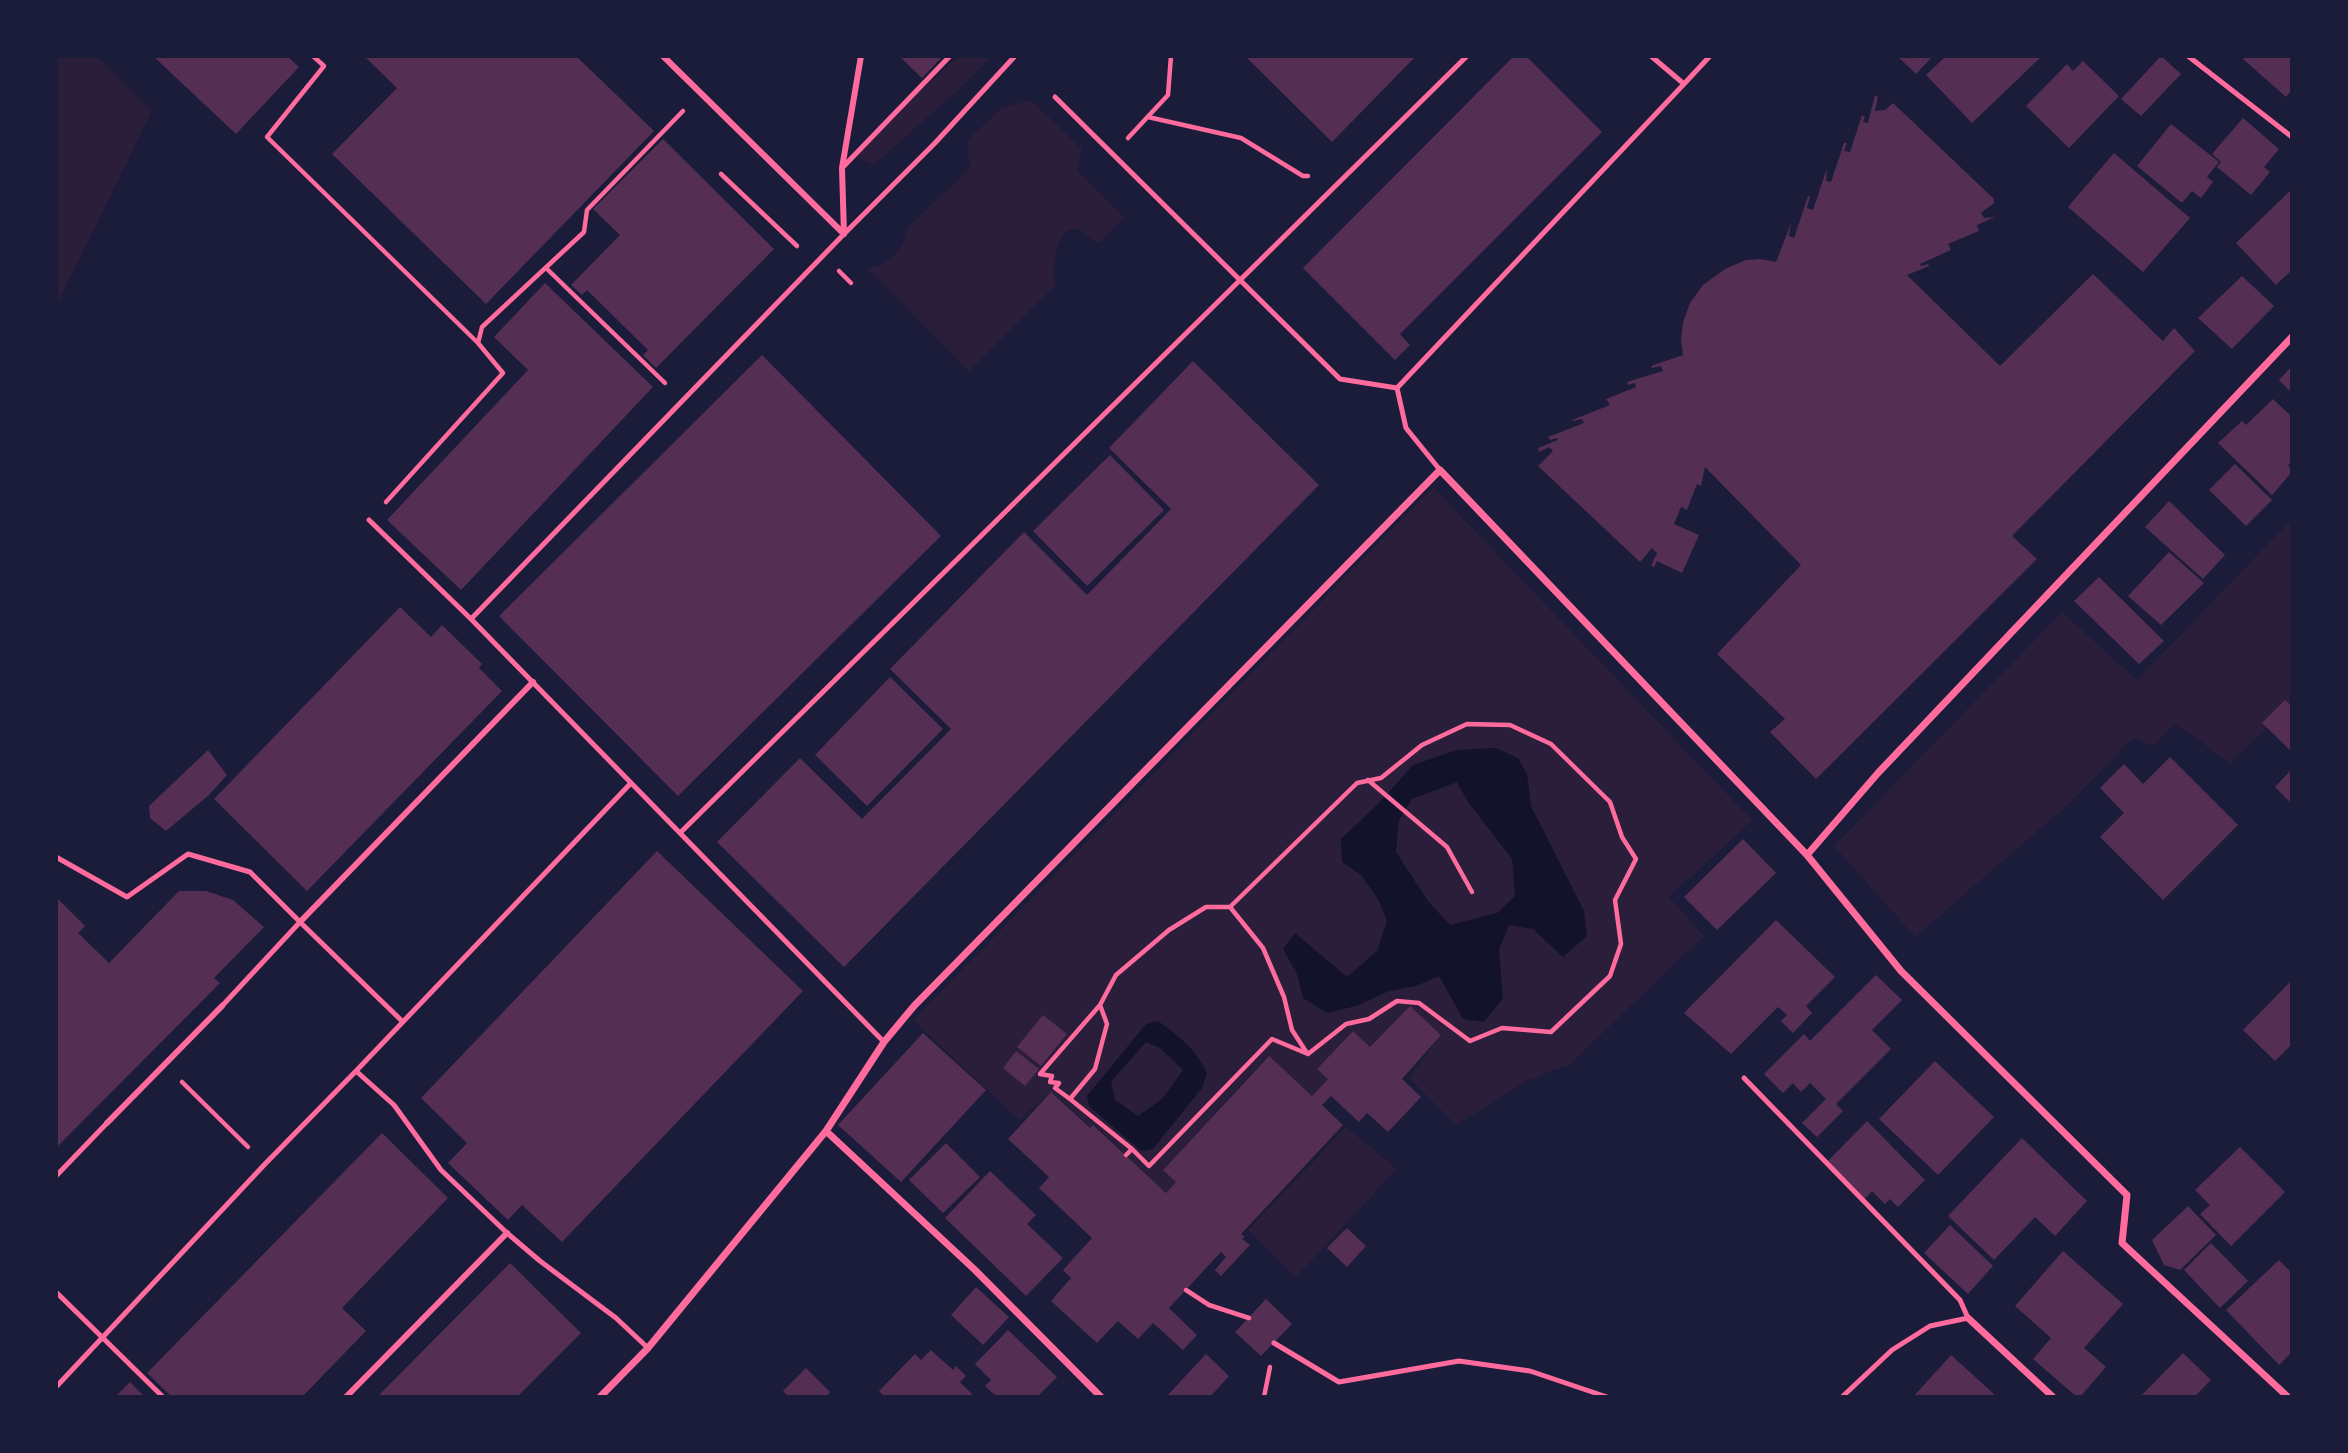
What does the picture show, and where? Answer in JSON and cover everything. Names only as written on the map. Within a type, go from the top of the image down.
[{"type":"street","points":[[663,56],[844,234]]},
{"type":"street","points":[[844,234],[842,168],[860,56]]},
{"type":"street","points":[[1807,855],[1878,773],[2292,337]]},
{"type":"street","points":[[600,1397],[648,1348],[826,1131],[884,1042],[914,1006],[1440,470],[1807,855],[1901,971],[2127,1195],[2122,1243],[2288,1397]]},
{"type":"street","points":[[300,922],[533,682]]},
{"type":"street","points":[[107,1124],[222,1006]]},
{"type":"street","points":[[826,1131],[975,1270],[1101,1397]]},
{"type":"street","points":[[346,1397],[508,1233]]},
{"type":"street","points":[[1968,1318],[2053,1397]]},
{"type":"lane","points":[[842,168],[950,56]]},
{"type":"lane","points":[[471,619],[815,263],[935,143],[1015,56]]},
{"type":"lane","points":[[680,833],[1468,56]]},
{"type":"lane","points":[[1651,56],[1684,84]]},
{"type":"lane","points":[[1397,388],[1710,56]]},
{"type":"lane","points":[[2188,56],[2292,137]]},
{"type":"lane","points":[[1055,97],[1340,379],[1397,388]]},
{"type":"lane","points":[[1397,388],[1406,428],[1440,470]]},
{"type":"lane","points":[[369,520],[471,619],[884,1042]]},
{"type":"lane","points":[[56,1387],[265,1164],[631,783]]},
{"type":"lane","points":[[56,857],[127,897],[188,854],[250,872],[404,1021]]},
{"type":"lane","points":[[222,1006],[300,922]]},
{"type":"lane","points":[[356,1071],[394,1105],[442,1170],[508,1233],[615,1318],[648,1348]]},
{"type":"lane","points":[[1744,1078],[1960,1300],[1968,1318],[1930,1326],[1892,1350],[1842,1397]]},
{"type":"lane","points":[[56,1175],[107,1124]]},
{"type":"lane","points":[[56,1292],[163,1397]]},
{"type":"lane","points":[[1274,1343],[1339,1382],[1459,1362],[1530,1371],[1607,1397]]},
{"type":"path","points":[[313,56],[324,66],[267,137],[478,343],[503,373],[369,520]]},
{"type":"path","points":[[1114,154],[1168,95],[1171,56]]},
{"type":"path","points":[[478,343],[482,327],[584,232],[587,210],[701,93]]},
{"type":"path","points":[[1148,117],[1241,138],[1303,176],[1340,182]]},
{"type":"path","points":[[721,174],[815,263]]},
{"type":"path","points":[[546,268],[683,400]]},
{"type":"path","points":[[1467,724],[1510,725],[1551,744],[1610,802],[1622,837],[1636,859],[1615,900],[1621,944],[1610,976],[1551,1032],[1502,1028],[1470,1041],[1419,1003],[1398,1001],[1369,1019],[1346,1024],[1308,1054],[1272,1039],[1149,1166],[1132,1149],[1055,1088],[1059,1083],[1050,1082],[1052,1076],[1040,1074],[1100,1005],[1116,975],[1169,930],[1206,907],[1230,907],[1357,782],[1381,778],[1422,745],[1467,724]]},
{"type":"path","points":[[1368,780],[1447,847],[1472,892]]},
{"type":"path","points":[[1230,907],[1263,948],[1284,998],[1292,1030],[1308,1054]]},
{"type":"path","points":[[1070,1099],[1095,1069],[1107,1024],[1100,1005]]},
{"type":"path","points":[[164,1065],[247,1146]]},
{"type":"path","points":[[1126,1155],[1132,1149]]},
{"type":"path","points":[[1186,1290],[1209,1305],[1249,1318]]},
{"type":"shaded area","points":[[56,56],[97,56],[152,111],[56,307]]},
{"type":"shaded area","points":[[958,56],[992,56],[874,165],[856,157],[913,97]]},
{"type":"shaded area","points":[[1031,100],[1082,149],[1077,170],[1125,218],[1099,243],[1077,229],[1068,230],[1055,256],[1055,286],[969,371],[868,269],[882,264],[894,255],[903,243],[908,228],[971,166],[968,140],[1001,108]]},
{"type":"shaded area","points":[[1433,487],[1752,820],[1669,897],[1704,936],[1569,1065],[1528,1080],[1456,1125],[1409,1078],[1440,1035],[1410,1006],[1370,1047],[1353,1031],[1318,1068],[1328,1079],[1312,1096],[1268,1056],[1163,1169],[1176,1182],[1166,1193],[1094,1125],[1090,1128],[1052,1092],[1019,1120],[913,1020]]},
{"type":"shaded area","points":[[2292,519],[2292,703],[2230,763],[2175,723],[2153,746],[2133,738],[2069,804],[1915,937],[1834,846],[2062,612],[2137,680]]},
{"type":"shaded area","points":[[1495,748],[1518,758],[1527,774],[1531,806],[1584,911],[1587,936],[1563,957],[1533,929],[1509,925],[1499,949],[1503,998],[1484,1022],[1463,1019],[1439,976],[1416,986],[1389,991],[1356,1006],[1327,1013],[1303,998],[1297,974],[1283,949],[1295,933],[1347,977],[1377,951],[1387,921],[1379,901],[1362,876],[1342,862],[1341,839],[1379,803],[1413,765],[1457,750]],"holes":[[[1457,782],[1468,802],[1512,859],[1515,896],[1497,913],[1450,925],[1428,901],[1396,852],[1399,820],[1412,799]]]},
{"type":"shaded area","points":[[1158,1021],[1173,1032],[1192,1050],[1207,1073],[1202,1088],[1153,1149],[1141,1151],[1089,1106],[1087,1096],[1146,1024]],"holes":[[[1146,1042],[1160,1048],[1183,1070],[1162,1099],[1138,1116],[1115,1100],[1111,1082]]]},
{"type":"shaded area","points":[[1346,1127],[1397,1169],[1295,1278],[1248,1230]]},
{"type":"building","points":[[153,56],[287,56],[299,67],[236,134]]},
{"type":"building","points":[[364,56],[576,56],[654,131],[486,304],[332,154],[397,88]]},
{"type":"building","points":[[899,56],[943,56],[922,78]]},
{"type":"building","points":[[1245,56],[1416,56],[1332,142]]},
{"type":"building","points":[[1514,56],[1526,56],[1602,132],[1400,334],[1410,345],[1395,360],[1303,268]]},
{"type":"building","points":[[1897,56],[1933,56],[1916,74]]},
{"type":"building","points":[[1946,56],[2042,56],[1972,123],[1926,75]]},
{"type":"building","points":[[2161,56],[2181,74],[2141,116],[2121,99]]},
{"type":"building","points":[[2246,56],[2292,56],[2292,90],[2286,97],[2243,59]]},
{"type":"building","points":[[2083,61],[2119,96],[2069,148],[2026,106],[2067,64],[2073,71]]},
{"type":"building","points":[[1875,95],[1878,97],[1875,111],[1885,110],[1893,103],[1994,199],[1994,203],[1981,213],[1984,218],[1995,217],[1977,225],[1979,231],[1948,244],[1951,250],[1920,264],[1929,266],[1907,275],[2000,366],[2093,274],[2163,341],[2174,328],[2195,351],[2012,536],[2037,559],[1816,779],[1770,732],[1785,719],[1717,654],[1801,565],[1705,467],[1701,486],[1697,484],[1687,510],[1681,507],[1674,524],[1699,535],[1682,573],[1657,561],[1654,567],[1651,566],[1657,553],[1652,548],[1640,562],[1538,466],[1553,451],[1549,447],[1539,452],[1538,448],[1558,440],[1550,440],[1548,437],[1584,423],[1582,419],[1572,420],[1610,405],[1606,399],[1636,387],[1635,383],[1628,385],[1627,382],[1663,371],[1661,366],[1651,366],[1683,355],[1683,322],[1690,303],[1703,285],[1725,269],[1746,260],[1776,262],[1791,223],[1789,236],[1794,238],[1808,196],[1807,208],[1813,210],[1827,168],[1826,181],[1831,182],[1844,143],[1847,143],[1844,151],[1850,152],[1862,115],[1865,117],[1863,122],[1868,123]]},
{"type":"building","points":[[2243,118],[2279,149],[2264,167],[2270,172],[2251,195],[2217,167],[2221,162],[2212,154]]},
{"type":"building","points":[[2171,124],[2219,162],[2207,177],[2213,182],[2201,198],[2192,191],[2182,203],[2137,166]]},
{"type":"building","points":[[663,139],[774,249],[656,368],[643,355],[648,350],[587,290],[582,295],[571,285],[620,235],[593,209]]},
{"type":"building","points":[[2114,153],[2190,218],[2143,272],[2068,207]]},
{"type":"building","points":[[2292,189],[2292,270],[2276,285],[2236,243]]},
{"type":"building","points":[[2242,276],[2274,306],[2232,349],[2198,318]]},
{"type":"building","points":[[545,283],[653,387],[461,590],[387,520],[528,370],[494,337]]},
{"type":"building","points":[[762,355],[941,536],[678,796],[499,616]]},
{"type":"building","points":[[1193,361],[1319,485],[844,967],[717,842],[800,758],[862,819],[951,729],[890,669],[1024,532],[1087,595],[1171,509],[1109,448]]},
{"type":"building","points":[[2292,366],[2292,393],[2279,380]]},
{"type":"building","points":[[2273,399],[2292,417],[2292,461],[2288,465],[2292,472],[2272,495],[2218,443],[2242,421],[2246,425]]},
{"type":"building","points":[[1110,455],[1164,510],[1087,586],[1033,531]]},
{"type":"building","points":[[2235,464],[2272,500],[2246,526],[2209,490]]},
{"type":"building","points":[[2169,501],[2225,555],[2203,579],[2145,527]]},
{"type":"building","points":[[2169,552],[2204,583],[2161,625],[2128,596]]},
{"type":"building","points":[[2099,577],[2164,641],[2139,664],[2074,601]]},
{"type":"building","points":[[400,607],[431,637],[442,625],[482,664],[479,668],[502,691],[307,891],[214,799]]},
{"type":"building","points":[[890,677],[943,729],[867,806],[815,755]]},
{"type":"building","points":[[2285,700],[2292,706],[2292,752],[2262,723]]},
{"type":"building","points":[[208,750],[227,775],[209,795],[166,831],[150,818],[149,806]]},
{"type":"building","points":[[2170,757],[2238,825],[2163,900],[2100,837],[2124,813],[2100,788],[2124,764],[2143,784]]},
{"type":"building","points":[[2292,769],[2292,804],[2275,787]]},
{"type":"building","points":[[1743,839],[1776,873],[1717,930],[1684,897]]},
{"type":"building","points":[[657,851],[803,991],[562,1242],[522,1205],[508,1220],[448,1163],[467,1143],[421,1098]]},
{"type":"building","points":[[179,891],[206,891],[233,900],[264,927],[214,978],[220,983],[56,1148],[56,897],[85,926],[78,933],[109,963]]},
{"type":"building","points":[[1776,920],[1835,977],[1806,1006],[1812,1013],[1793,1033],[1781,1021],[1787,1015],[1778,1007],[1731,1054],[1684,1013]]},
{"type":"building","points":[[1876,975],[1902,1000],[1872,1030],[1891,1049],[1836,1104],[1843,1111],[1817,1137],[1802,1123],[1826,1099],[1810,1083],[1801,1092],[1793,1083],[1783,1093],[1764,1074],[1804,1034],[1810,1041]]},
{"type":"building","points":[[2292,980],[2292,1044],[2275,1061],[2243,1030]]},
{"type":"building","points":[[1410,1006],[1441,1035],[1402,1079],[1421,1097],[1388,1132],[1367,1113],[1359,1122],[1331,1096],[1322,1105],[1343,1125],[1241,1234],[1245,1237],[1242,1239],[1250,1245],[1221,1276],[1215,1270],[1226,1257],[1221,1252],[1169,1308],[1197,1335],[1183,1350],[1153,1323],[1138,1339],[1118,1321],[1097,1343],[1051,1301],[1071,1278],[1063,1270],[1092,1238],[1039,1188],[1049,1177],[1008,1139],[1051,1092],[1090,1128],[1093,1125],[1166,1193],[1176,1182],[1163,1170],[1269,1056],[1312,1096],[1328,1079],[1317,1069],[1353,1031],[1370,1047]]},
{"type":"building","points":[[1043,1015],[1067,1034],[1041,1066],[1017,1047]]},
{"type":"building","points":[[923,1033],[986,1090],[901,1182],[838,1125]]},
{"type":"building","points":[[1016,1051],[1039,1069],[1025,1086],[1003,1068]]},
{"type":"building","points":[[1935,1061],[1994,1117],[1938,1175],[1879,1119]]},
{"type":"building","points":[[1867,1121],[1925,1180],[1898,1207],[1890,1199],[1885,1204],[1872,1191],[1863,1201],[1826,1163]]},
{"type":"building","points":[[382,1133],[448,1198],[342,1308],[366,1331],[302,1397],[172,1397],[147,1373]]},
{"type":"building","points":[[2022,1138],[2087,1201],[2055,1236],[2035,1217],[1994,1260],[1948,1216]]},
{"type":"building","points":[[946,1143],[980,1177],[943,1213],[909,1180]]},
{"type":"building","points":[[2240,1147],[2285,1192],[2231,1246],[2200,1214],[2210,1205],[2195,1190]]},
{"type":"building","points":[[990,1171],[1036,1215],[1027,1224],[1063,1258],[1026,1296],[945,1218]]},
{"type":"building","points":[[2188,1206],[2216,1235],[2180,1270],[2164,1265],[2152,1240]]},
{"type":"building","points":[[1950,1225],[1993,1266],[1968,1294],[1924,1253]]},
{"type":"building","points":[[1347,1228],[1366,1246],[1347,1267],[1327,1248]]},
{"type":"building","points":[[2211,1243],[2248,1281],[2220,1308],[2184,1270]]},
{"type":"building","points":[[2063,1251],[2123,1304],[2084,1348],[2106,1367],[2080,1397],[2033,1359],[2051,1338],[2015,1306]]},
{"type":"building","points":[[2279,1260],[2292,1273],[2292,1352],[2279,1365],[2226,1310]]},
{"type":"building","points":[[510,1263],[581,1333],[517,1397],[377,1397]]},
{"type":"building","points":[[976,1287],[1009,1317],[983,1345],[951,1315]]},
{"type":"building","points":[[1266,1299],[1292,1324],[1261,1356],[1235,1332]]},
{"type":"building","points":[[1008,1330],[1057,1377],[1037,1397],[997,1397],[985,1386],[991,1380],[975,1364]]},
{"type":"building","points":[[931,1350],[953,1370],[956,1366],[966,1376],[960,1382],[975,1397],[885,1397],[879,1391],[915,1354],[921,1360]]},
{"type":"building","points":[[2183,1353],[2211,1380],[2194,1397],[2140,1397]]},
{"type":"building","points":[[1206,1354],[1229,1376],[1210,1397],[1166,1397]]},
{"type":"building","points":[[1951,1355],[1994,1394],[1991,1397],[1913,1397]]},
{"type":"building","points":[[806,1368],[830,1392],[825,1397],[789,1397],[783,1391]]},
{"type":"building","points":[[130,1382],[145,1397],[115,1397]]}]
